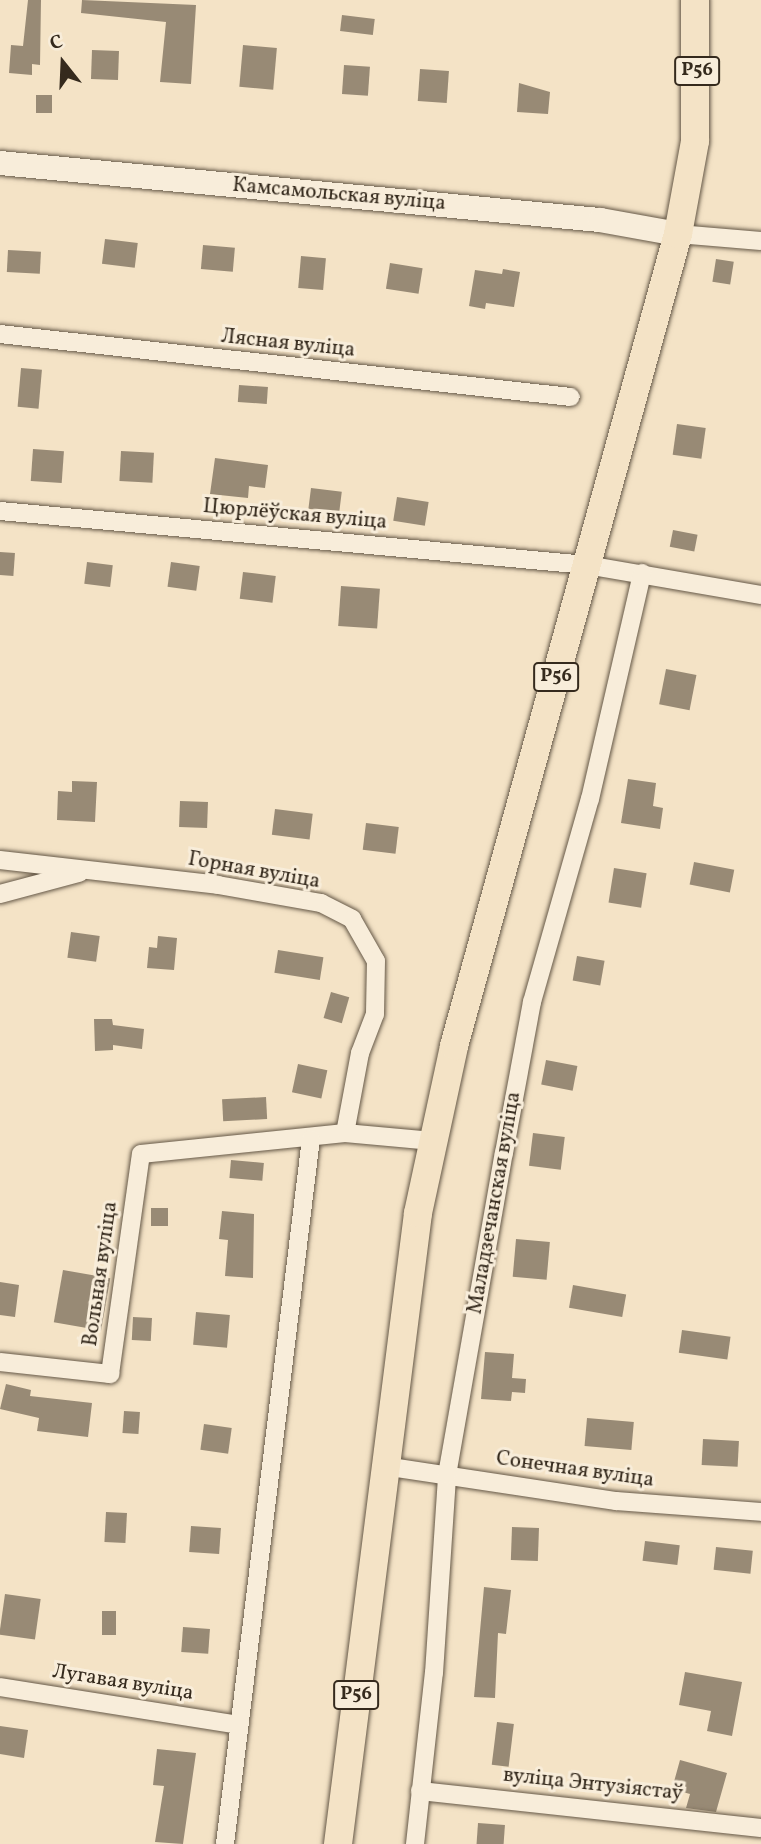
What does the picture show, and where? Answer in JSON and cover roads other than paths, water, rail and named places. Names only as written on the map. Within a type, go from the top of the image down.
[{"type":"main road","name":"Р56","points":[[338,1844],[418,1213],[454,1046],[678,234],[695,141],[695,0]]},
{"type":"street","name":"Камсамольская вуліца","points":[[0,163],[600,220],[678,234]]},
{"type":"street","points":[[678,234],[761,241]]},
{"type":"street","name":"Лясная вуліца","points":[[0,334],[571,397]]},
{"type":"street","name":"Цюрлёўская вуліца","points":[[0,511],[586,565],[761,595]]},
{"type":"street","name":"Маладзечанская вуліца","points":[[415,1844],[447,1475],[532,1002],[590,799],[642,573]]},
{"type":"street","name":"Горная вуліца","points":[[0,860],[321,903],[352,919],[376,961],[375,1014],[360,1053],[345,1133]]},
{"type":"street","name":"Горная вуліца","points":[[0,894],[89,870]]},
{"type":"street","points":[[225,1844],[312,1139],[345,1133],[390,1133],[432,1141]]},
{"type":"street","name":"Вольная вуліца","points":[[0,1362],[110,1374],[141,1154],[312,1139]]},
{"type":"street","name":"Сонечная вуліца","points":[[384,1466],[616,1501],[761,1512]]},
{"type":"street","name":"Лугавая вуліца","points":[[0,1687],[239,1725]]},
{"type":"street","name":"вуліца Энтузіястаў","points":[[420,1791],[761,1828]]}]
